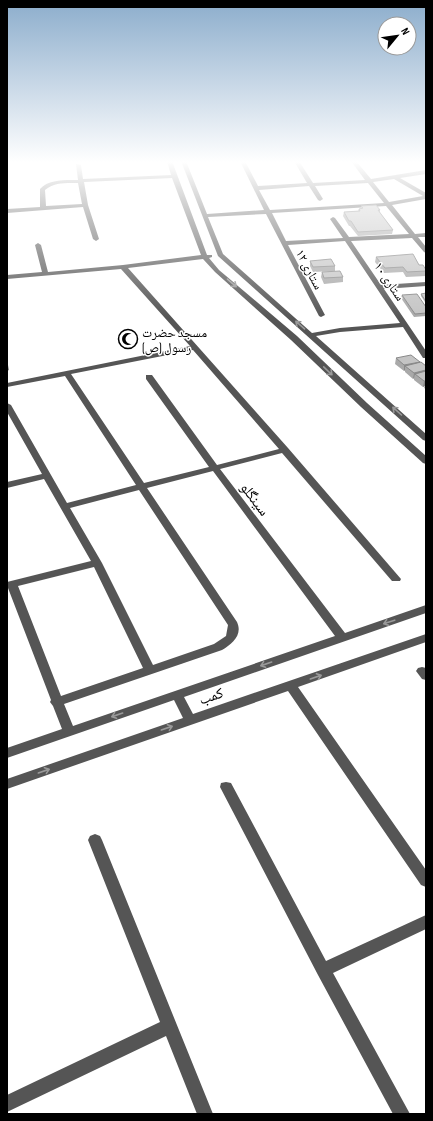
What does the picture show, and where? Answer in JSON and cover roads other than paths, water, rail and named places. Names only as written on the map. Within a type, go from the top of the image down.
[{"type":"street","points":[[88,213],[96,239]]},
{"type":"street","points":[[188,213],[204,256],[217,271],[294,338],[364,405],[426,461]]},
{"type":"street","points":[[247,213],[204,216],[220,254],[426,438]]},
{"type":"street","name":"ستاری ۱۲","points":[[269,213],[321,315]]},
{"type":"street","points":[[395,213],[426,251]]},
{"type":"street","name":"ستاری ۱۰","points":[[332,219],[348,240],[426,356]]},
{"type":"street","points":[[283,243],[426,235]]},
{"type":"street","points":[[38,245],[45,273]]},
{"type":"street","points":[[7,276],[123,267],[220,254]]},
{"type":"street","points":[[123,267],[195,347],[396,579]]},
{"type":"street","points":[[379,287],[426,284]]},
{"type":"street","points":[[312,335],[340,330],[405,325]]},
{"type":"street","points":[[7,384],[195,347]]},
{"type":"street","points":[[56,702],[218,647],[229,641],[234,633],[233,625],[66,372]]},
{"type":"street","name":"سینگلو","points":[[149,377],[215,468],[342,637]]},
{"type":"street","points":[[7,405],[48,475],[96,563],[150,671]]},
{"type":"street","points":[[65,506],[285,450]]},
{"type":"street","points":[[7,485],[48,475]]},
{"type":"street","points":[[69,731],[9,585],[96,563]]},
{"type":"street","name":"کمب","points":[[7,753],[342,637],[426,610]]},
{"type":"street","name":"کمب","points":[[7,784],[426,638]]},
{"type":"street","points":[[291,686],[426,881]]},
{"type":"street","points":[[177,695],[190,720]]},
{"type":"street","points":[[226,787],[322,970],[402,1114]]},
{"type":"street","points":[[95,840],[205,1114]]},
{"type":"street","points":[[322,970],[426,922]]},
{"type":"street","points":[[7,1104],[169,1026]]},
{"type":"place","name":"مسجد حضرت رسول (ص)","points":[[128,339]]}]
